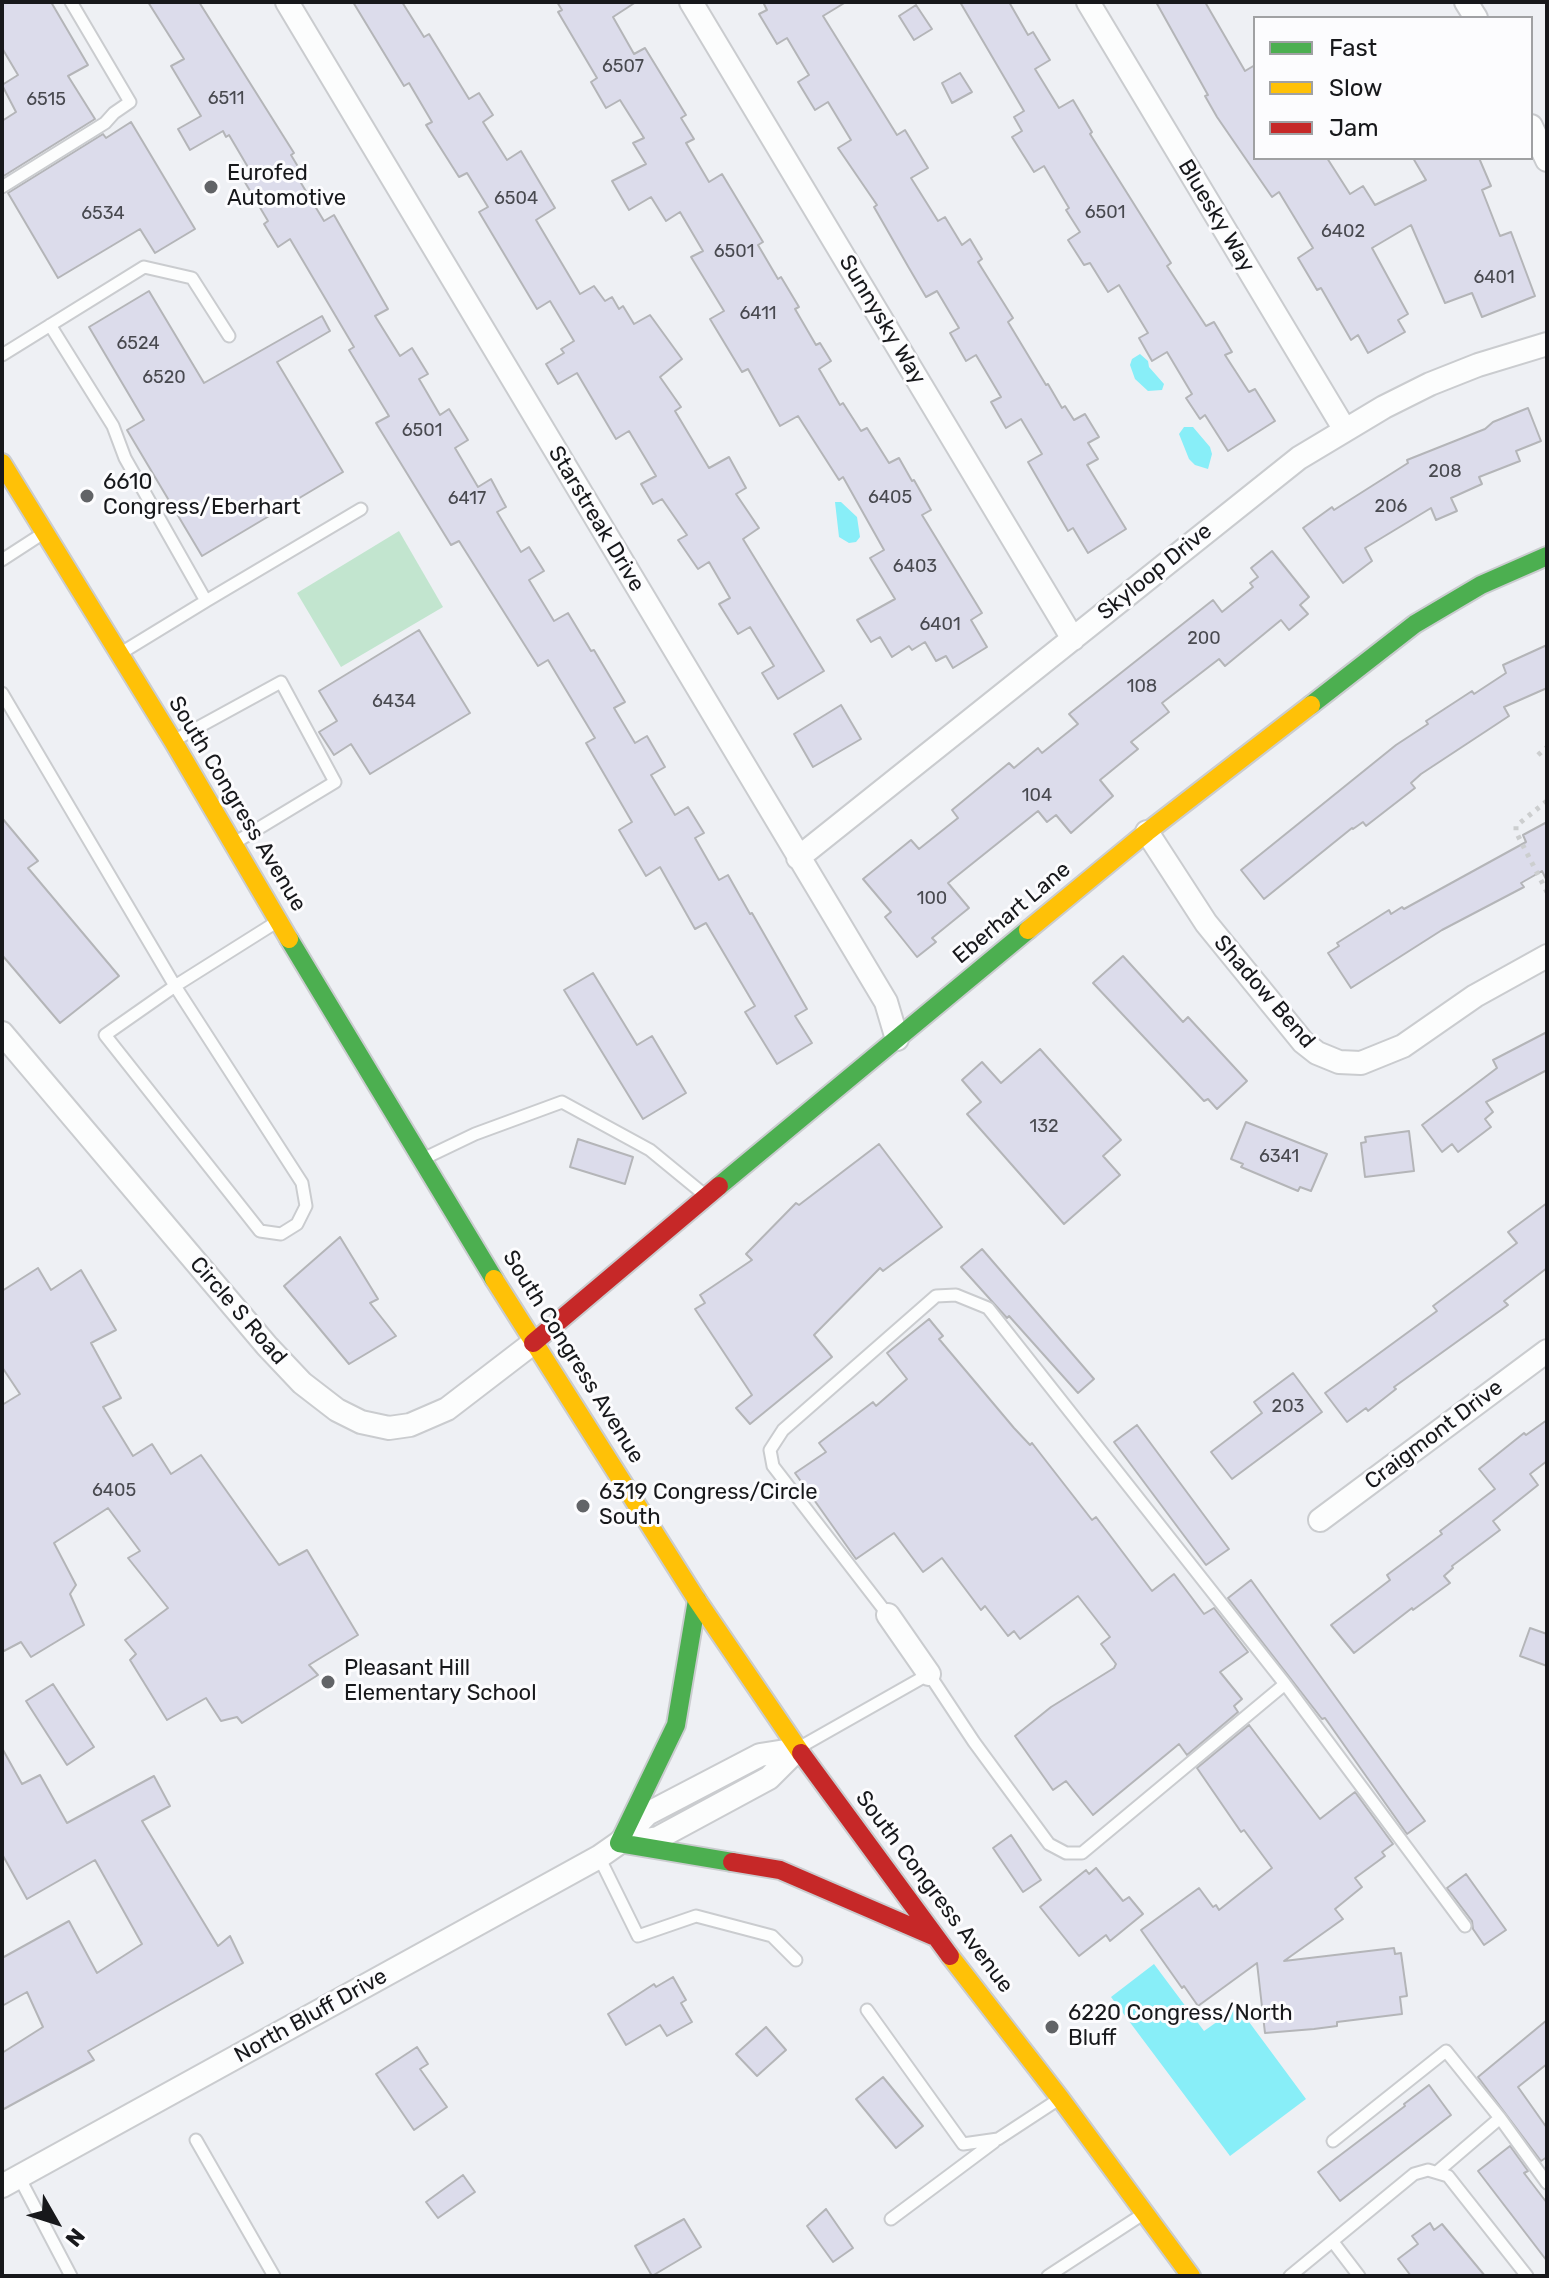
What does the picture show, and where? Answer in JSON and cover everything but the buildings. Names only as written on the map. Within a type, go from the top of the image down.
[{"type":"main road","name":"South Congress Avenue","points":[[2,463],[173,741],[232,845],[533,1343],[697,1600],[798,1749],[936,1938],[1060,2098],[1191,2276]]},
{"type":"main road","name":"Eberhart Lane","points":[[533,1343],[1147,832],[1433,611],[1481,585],[1547,556]]},
{"type":"main road","points":[[697,1600],[676,1725],[619,1843],[780,1870],[936,1938]]},
{"type":"street","name":"Starstreak Drive","points":[[287,2],[886,1002],[897,1039]]},
{"type":"street","name":"Sunnysky Way","points":[[691,2],[1073,639]]},
{"type":"street","name":"Bluesky Way","points":[[1088,2],[1345,430]]},
{"type":"street","points":[[1533,130],[1547,160]]},
{"type":"street","name":"Skyloop Drive","points":[[798,858],[1259,487],[1345,430],[1430,384],[1478,365],[1547,344]]},
{"type":"street","name":"Shadow Bend","points":[[1147,832],[1206,923],[1303,1042],[1317,1053],[1339,1062],[1361,1063],[1403,1046],[1475,996],[1547,956]]},
{"type":"street","name":"Circle S Road","points":[[2,1033],[267,1346],[302,1383],[337,1410],[361,1422],[389,1428],[410,1425],[447,1409],[533,1343]]},
{"type":"street","name":"Craigmont Drive","points":[[1320,1520],[1547,1351]]},
{"type":"street","points":[[888,1615],[929,1674]]},
{"type":"street","name":"North Bluff Drive","points":[[10,2181],[599,1857],[619,1843],[658,1838],[769,1778],[798,1749]]},
{"type":"lane","points":[[2,187],[105,123],[130,102],[71,2]]},
{"type":"lane","points":[[2,355],[144,267],[192,278],[229,336]]},
{"type":"lane","points":[[50,325],[113,426],[125,458],[206,601]]},
{"type":"lane","points":[[118,655],[361,509]]},
{"type":"lane","points":[[2,560],[44,533]]},
{"type":"lane","points":[[173,741],[281,682],[335,782],[232,845]]},
{"type":"lane","points":[[2,693],[175,986],[302,1183],[306,1206],[297,1224],[281,1234],[260,1231],[105,1035],[175,986],[279,921]]},
{"type":"lane","points":[[422,1159],[475,1134],[562,1102],[650,1150],[706,1197]]},
{"type":"lane","points":[[888,1615],[773,1466],[770,1450],[783,1430],[936,1296],[956,1295],[988,1308],[1285,1684],[1465,1926]]},
{"type":"lane","points":[[798,1749],[929,1674],[974,1742],[1049,1844],[1066,1853],[1082,1853],[1285,1684]]},
{"type":"lane","points":[[599,1857],[638,1936],[696,1916],[772,1936],[796,1960]]},
{"type":"lane","points":[[867,2010],[963,2144],[998,2139]]},
{"type":"lane","points":[[1333,2141],[1446,2051],[1547,2183]]},
{"type":"lane","points":[[891,2219],[998,2139],[1060,2098]]},
{"type":"lane","points":[[1437,2172],[1500,2118]]},
{"type":"lane","points":[[196,2140],[274,2276]]},
{"type":"lane","points":[[1290,2276],[1414,2174],[1428,2170],[1448,2176],[1527,2276]]},
{"type":"lane","points":[[10,2181],[71,2276]]},
{"type":"lane","points":[[1048,2276],[1144,2213]]},
{"type":"lane","points":[[1333,2242],[1359,2276]]},
{"type":"path","points":[[1538,755],[1547,747]]},
{"type":"path","points":[[1547,801],[1516,826],[1516,832],[1547,892]]},
{"type":"green space","points":[[399,531],[443,607],[341,667],[297,593]]},
{"type":"water","points":[[1140,354],[1164,384],[1162,390],[1148,391],[1135,379],[1130,365],[1132,359]]},
{"type":"water","points":[[1184,427],[1193,427],[1210,447],[1212,454],[1208,469],[1195,465],[1189,459],[1179,434]]},
{"type":"water","points":[[835,502],[841,502],[857,517],[860,537],[856,542],[849,543],[839,537]]},
{"type":"water","points":[[1154,1964],[1204,2031],[1238,2007],[1306,2099],[1230,2156],[1111,1997]]},
{"type":"traffic: fast","points":[[1311,705],[1415,624],[1481,585],[1547,556]]},
{"type":"traffic: fast","points":[[719,1186],[1028,930]]},
{"type":"traffic: fast","points":[[289,939],[494,1279]]},
{"type":"traffic: fast","points":[[697,1600],[676,1725],[619,1843],[732,1862]]},
{"type":"traffic: slow","points":[[2,463],[173,741],[289,939]]},
{"type":"traffic: slow","points":[[1028,930],[1147,832],[1311,705]]},
{"type":"traffic: slow","points":[[494,1279],[697,1600],[801,1753]]},
{"type":"traffic: slow","points":[[950,1956],[1060,2098],[1191,2276]]},
{"type":"traffic: jam","points":[[533,1343],[719,1186]]},
{"type":"traffic: jam","points":[[801,1753],[950,1956]]},
{"type":"traffic: jam","points":[[732,1862],[780,1870],[933,1936]]},
{"type":"place","name":"Eurofed Automotive","points":[[211,187]]},
{"type":"place","name":"6610 Congress/Eberhart","points":[[87,496]]},
{"type":"place","name":"6319 Congress/Circle South","points":[[583,1506]]},
{"type":"place","name":"Pleasant Hill Elementary School","points":[[328,1682]]},
{"type":"place","name":"6220 Congress/North Bluff","points":[[1052,2027]]}]
